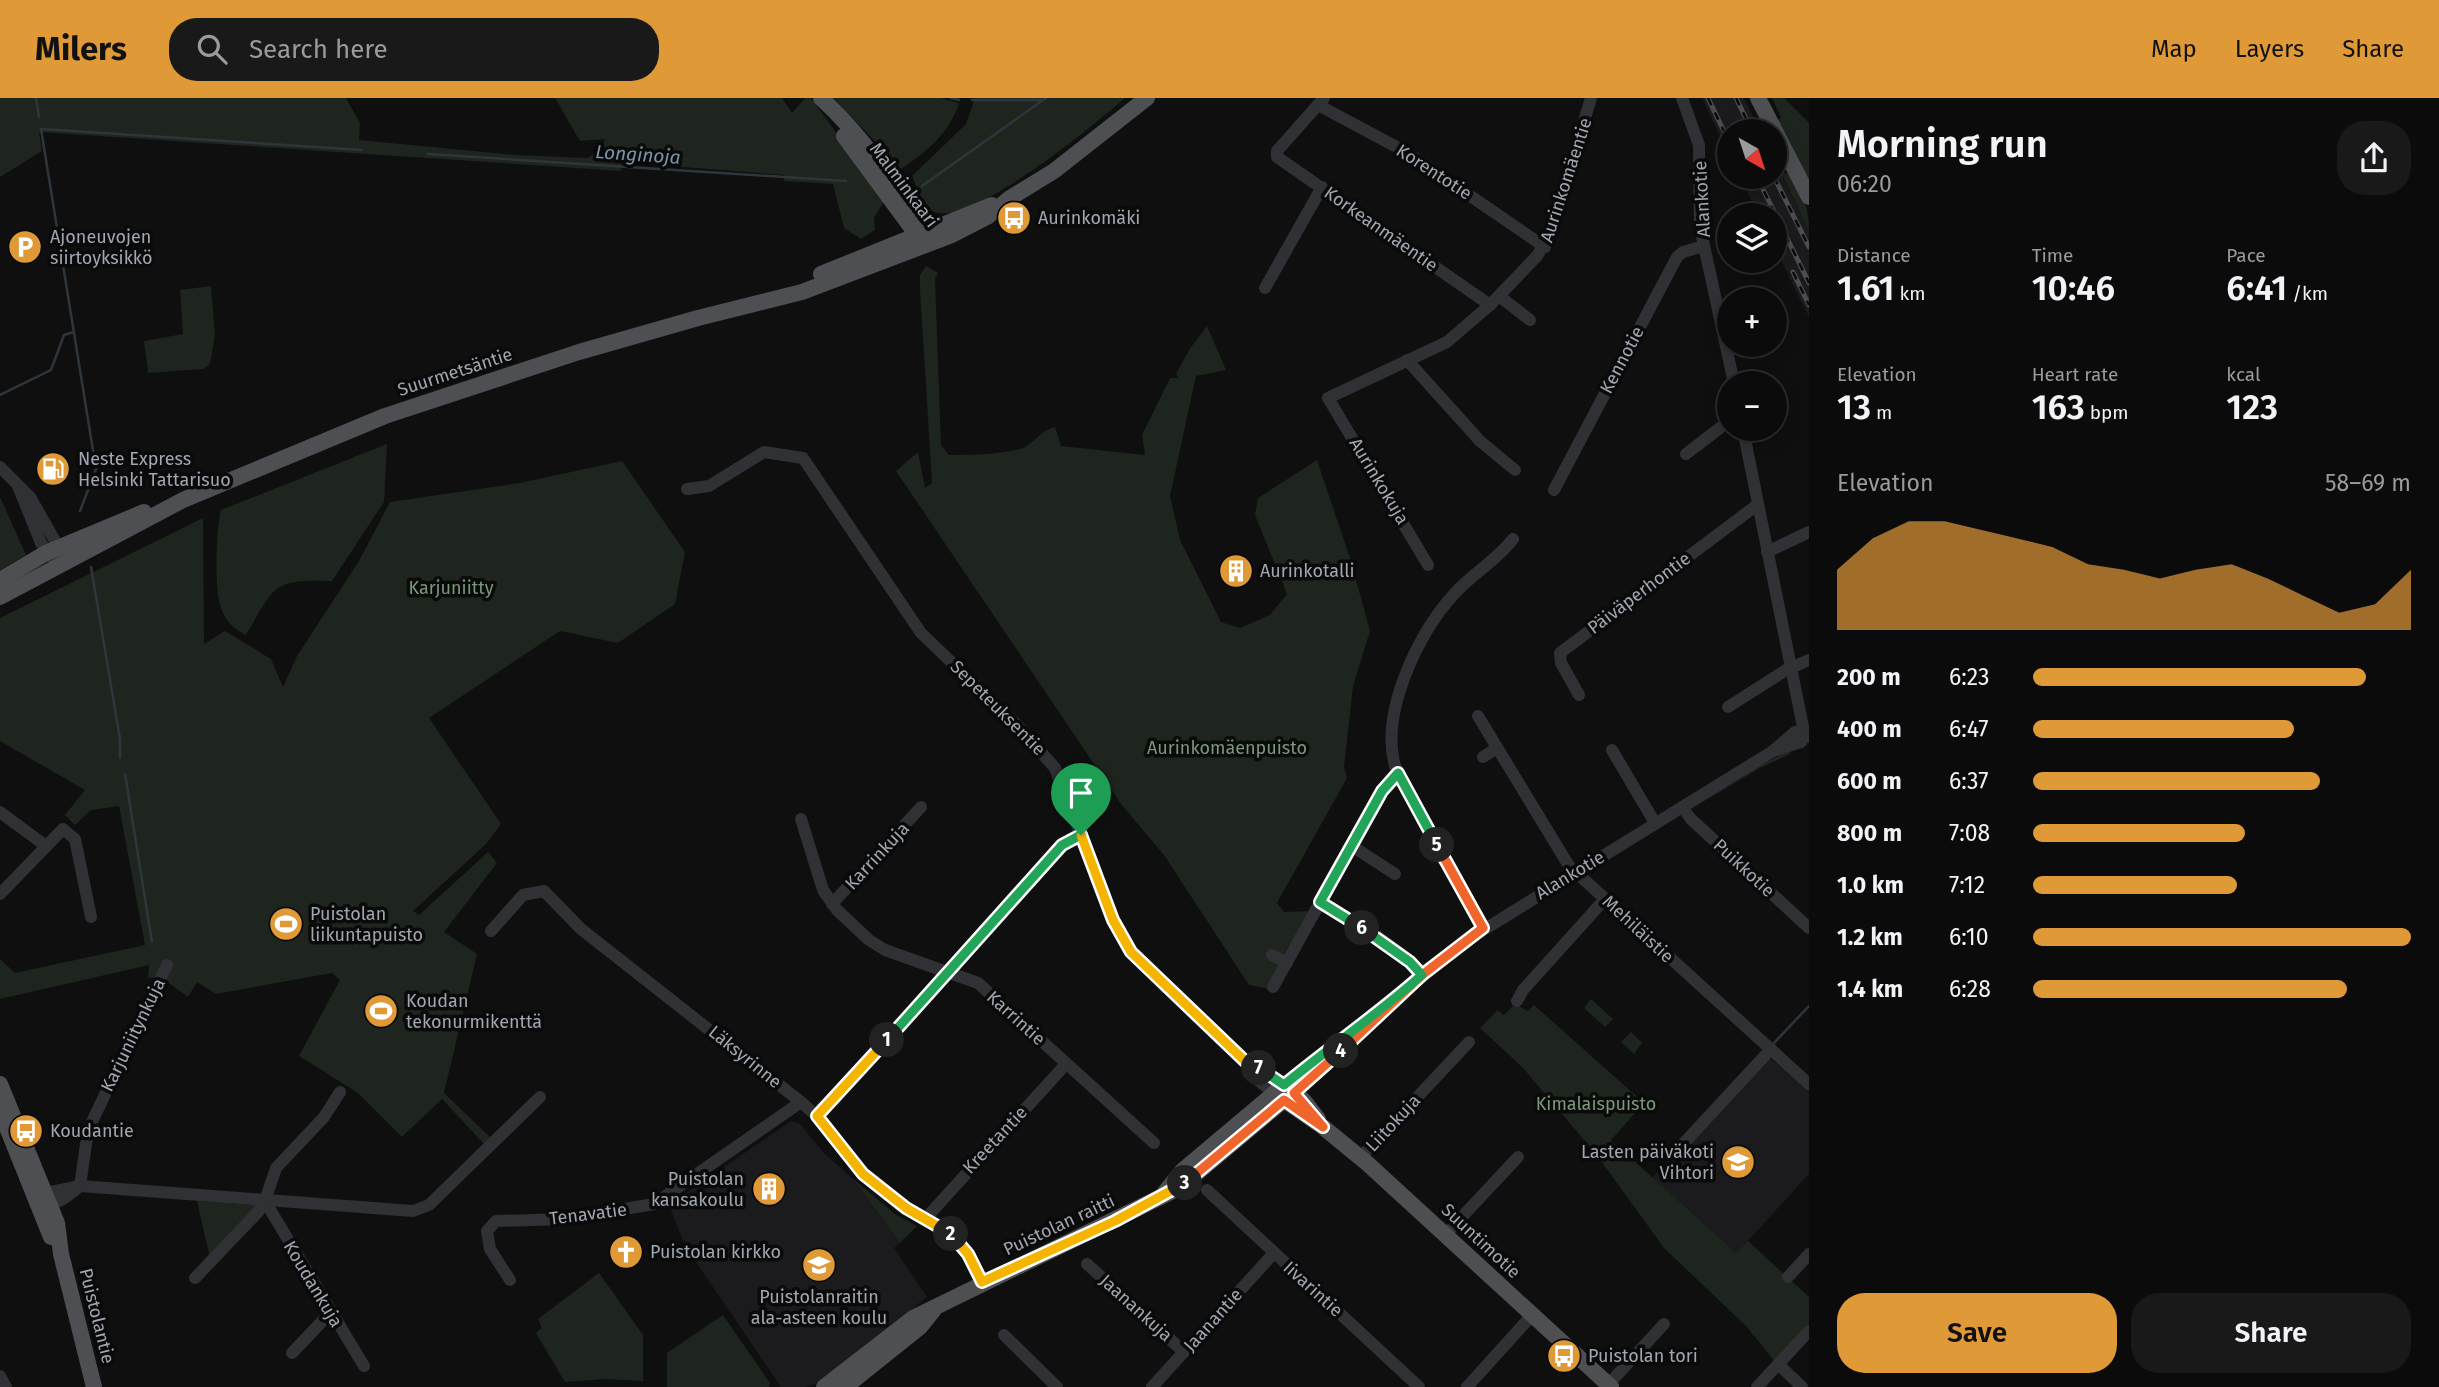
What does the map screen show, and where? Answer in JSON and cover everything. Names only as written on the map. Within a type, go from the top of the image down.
[{"type":"main road","name":"Malminkaari","points":[[820,98],[841,116],[878,163],[922,238]]},
{"type":"main road","name":"Suurmetsäntie","points":[[0,580],[158,506],[183,500],[287,455],[412,407],[579,352],[802,292],[1010,198],[1054,171],[1147,98]]},
{"type":"main road","points":[[1758,98],[1809,197]]},
{"type":"main road","name":"Suurmetsäntie","points":[[0,597],[55,555]]},
{"type":"main road","name":"Puistolantie","points":[[0,1084],[45,1200],[54,1245],[61,1254],[94,1387]]},
{"type":"main road","name":"Suuntimotie","points":[[1284,1093],[1361,1157],[1608,1386]]},
{"type":"main road","name":"Puistolan raitti","points":[[833,1386],[920,1327],[933,1311],[982,1282],[1115,1221],[1164,1194],[1177,1175],[1284,1093]]},
{"type":"main road","name":"Puistolantie","points":[[0,1110],[45,1200]]},
{"type":"street","name":"Aurinkomäentie","points":[[1328,398],[1447,342],[1494,301],[1545,247],[1591,98]]},
{"type":"street","name":"Alankotie","points":[[1682,98],[1699,145],[1699,202],[1704,246],[1731,371]]},
{"type":"street","name":"Korentotie","points":[[1321,101],[1406,152],[1545,247]]},
{"type":"street","name":"Korkeanmäentie","points":[[1321,101],[1277,151],[1277,157],[1494,301],[1530,320]]},
{"type":"street","points":[[1265,288],[1322,187]]},
{"type":"street","name":"Kennotie","points":[[1555,490],[1677,257],[1683,252],[1704,246]]},
{"type":"street","points":[[1407,360],[1480,441],[1515,470]]},
{"type":"street","name":"Aurinkokuja","points":[[1328,398],[1428,565]]},
{"type":"street","points":[[1686,454],[1717,430]]},
{"type":"street","name":"Alankotie","points":[[1745,441],[1791,668],[1808,736]]},
{"type":"street","name":"Sepeteuksentie","points":[[687,489],[709,486],[764,452],[803,458],[921,633],[1047,756],[1061,780],[1113,920],[1131,952],[1248,1064],[1261,1069],[1284,1093]]},
{"type":"street","points":[[0,467],[30,497],[55,555]]},
{"type":"street","name":"Päiväperhontie","points":[[1579,695],[1561,663],[1560,653],[1757,505]]},
{"type":"street","points":[[1767,552],[1809,532]]},
{"type":"street","points":[[1483,928],[1398,773],[1391,754],[1394,725],[1405,677],[1416,651],[1455,593],[1513,539]]},
{"type":"street","points":[[1728,706],[1809,660]]},
{"type":"street","name":"Mehiläistie","points":[[1478,716],[1575,872],[1809,1084]]},
{"type":"street","name":"Alankotie","points":[[1284,1093],[1355,1027],[1377,1014],[1483,928],[1773,751],[1795,732],[1808,736]]},
{"type":"street","points":[[1483,757],[1497,748]]},
{"type":"street","points":[[1612,750],[1655,823]]},
{"type":"street","points":[[1273,987],[1382,791],[1398,773]]},
{"type":"street","name":"Karrinkuja","points":[[832,904],[921,807]]},
{"type":"street","name":"Puikkotie","points":[[1682,807],[1689,817],[1809,928]]},
{"type":"street","points":[[0,811],[46,846]]},
{"type":"street","name":"Karrintie","points":[[801,819],[823,890],[832,904],[878,947],[978,983],[1154,1143]]},
{"type":"street","points":[[0,894],[63,829],[75,839],[91,917]]},
{"type":"street","points":[[817,1116],[1062,845],[1081,835]]},
{"type":"street","points":[[1352,846],[1395,874]]},
{"type":"street","name":"Läksyrinne","points":[[491,931],[523,895],[544,891],[581,929],[817,1116],[863,1174],[906,1208],[926,1217],[961,1244],[982,1282]]},
{"type":"street","points":[[1517,1001],[1523,990],[1605,899]]},
{"type":"street","points":[[1320,902],[1410,962],[1422,975]]},
{"type":"street","points":[[1272,955],[1287,962]]},
{"type":"street","name":"Karjuniitynkuja","points":[[80,1186],[88,1130],[167,965]]},
{"type":"street","name":"Liitokuja","points":[[1361,1157],[1420,1084],[1469,1042]]},
{"type":"street","points":[[1684,1143],[1772,1049]]},
{"type":"street","name":"Kreetantie","points":[[926,1217],[1066,1064]]},
{"type":"street","points":[[195,1278],[265,1200],[276,1168],[324,1117],[340,1092]]},
{"type":"street","points":[[45,1200],[80,1186],[413,1211],[423,1209],[540,1097]]},
{"type":"street","name":"Tenavatie","points":[[510,1280],[487,1241],[487,1231],[496,1221],[566,1219],[654,1204],[801,1102]]},
{"type":"street","points":[[1446,1234],[1518,1157]]},
{"type":"street","name":"Iivarintie","points":[[1207,1190],[1419,1387]]},
{"type":"street","name":"Koudankuja","points":[[265,1200],[364,1366]]},
{"type":"street","name":"Jaanantie","points":[[1152,1387],[1274,1253]]},
{"type":"street","points":[[1788,1277],[1809,1254]]},
{"type":"street","name":"Jaanankuja","points":[[1087,1264],[1184,1352]]},
{"type":"street","points":[[292,1353],[330,1312]]},
{"type":"street","points":[[1467,1387],[1533,1314]]},
{"type":"street","points":[[1608,1386],[1664,1324]]},
{"type":"street","points":[[1757,1387],[1809,1331]]},
{"type":"street","points":[[1004,1335],[1057,1387]]},
{"type":"street","points":[[1778,1364],[1802,1387]]},
{"type":"street","points":[[0,1376],[6,1387]]},
{"type":"shaded area","points":[[1702,98],[1744,98],[1754,119],[1717,119],[1717,130]]},
{"type":"shaded area","points":[[1787,186],[1809,231],[1809,317],[1787,272],[1787,203],[1753,203],[1746,189],[1787,189]]},
{"type":"shaded area","name":"Lasten päiväkoti Vihtori","points":[[1771,1059],[1809,1090],[1809,1174],[1736,1254],[1652,1178],[1681,1147],[1684,1149],[1766,1060]]},
{"type":"shaded area","name":"Puistolanraitin ala-asteen koulu","points":[[791,1121],[800,1124],[822,1151],[852,1178],[900,1243],[894,1248],[927,1297],[815,1384],[805,1387],[781,1387],[685,1246],[669,1205]]},
{"type":"green space","points":[[0,98],[346,98],[360,123],[359,140],[516,155],[588,158],[601,148],[605,139],[580,141],[555,98],[782,98],[792,113],[805,98],[811,98],[885,200],[874,218],[875,230],[861,239],[844,228],[833,184],[784,181],[784,175],[622,162],[621,171],[39,132],[42,151],[0,177]]},
{"type":"green space","points":[[834,98],[941,98],[959,103],[949,124],[936,141],[901,169]]},
{"type":"green space","points":[[975,98],[1125,98],[1062,149],[1004,189],[976,204],[952,212],[934,212],[924,202],[912,176],[966,124]]},
{"type":"green space","points":[[1772,98],[1784,98],[1809,123],[1809,185],[1787,139],[1787,119],[1779,119],[1781,117]]},
{"type":"green space","points":[[1787,173],[1801,193],[1808,214],[1809,231],[1787,184]]},
{"type":"green space","name":"Aurinkomäenpuisto","points":[[926,266],[938,273],[935,278],[941,445],[949,455],[977,455],[1023,448],[1055,427],[1061,446],[1145,455],[1142,435],[1170,378],[1179,378],[1176,374],[1189,350],[1207,326],[1226,370],[1196,376],[1170,496],[1180,540],[1221,622],[1240,628],[1270,615],[1287,594],[1255,515],[1258,498],[1317,460],[1350,558],[1370,631],[1353,686],[1344,767],[1347,778],[1277,903],[1284,912],[1311,911],[1283,955],[1269,989],[1249,985],[1164,855],[1121,804],[896,471],[918,452],[925,488],[932,483],[920,290],[920,275]]},
{"type":"green space","points":[[211,286],[215,335],[210,364],[203,369],[148,373],[144,341],[183,334],[180,290]]},
{"type":"green space","points":[[387,444],[384,502],[332,581],[286,584],[270,596],[246,635],[234,628],[223,613],[217,588],[217,545],[221,510]]},
{"type":"green space","name":"Karjuniitty","points":[[622,461],[685,552],[675,604],[618,643],[560,631],[429,718],[501,824],[486,844],[413,911],[419,915],[488,852],[497,863],[444,932],[477,954],[444,1093],[491,1138],[484,1144],[442,1099],[402,1137],[358,1093],[299,1056],[340,980],[332,973],[216,994],[197,982],[188,997],[166,981],[148,977],[149,965],[0,999],[0,959],[15,973],[145,945],[119,806],[91,810],[75,825],[65,815],[85,790],[0,741],[0,618],[203,518],[204,644],[225,631],[271,659],[283,687],[297,656],[359,561],[390,502],[520,483]]},
{"type":"green space","points":[[0,497],[26,555],[0,570]]},
{"type":"green space","points":[[1791,750],[1790,754],[1760,768],[1691,809],[1766,762]]},
{"type":"green space","points":[[1591,999],[1613,1019],[1605,1027],[1584,1008]]},
{"type":"green space","name":"Kimalaispuisto","points":[[1515,1004],[1528,1011],[1534,1005],[1644,1103],[1611,1140],[1736,1253],[1748,1241],[1809,1297],[1809,1324],[1775,1362],[1746,1326],[1664,1248],[1596,1154],[1522,1067],[1480,1028],[1498,1010],[1504,1015]]},
{"type":"green space","points":[[1631,1032],[1642,1043],[1634,1054],[1621,1042]]},
{"type":"green space","points":[[852,1178],[895,1214],[917,1226],[900,1243]]},
{"type":"green space","points":[[197,1201],[254,1205],[256,1207],[210,1258]]},
{"type":"green space","points":[[599,1273],[643,1335],[643,1381],[606,1379],[565,1382],[536,1333],[542,1328],[538,1319]]},
{"type":"green space","points":[[723,1315],[770,1383],[769,1387],[667,1387],[667,1353]]},
{"type":"waterway","points":[[36,98],[39,117]]},
{"type":"waterway","points":[[951,98],[959,100]]},
{"type":"waterway","name":"Longinoja","points":[[922,186],[1046,98]]},
{"type":"waterway","points":[[972,100],[1042,100]]},
{"type":"waterway","points":[[80,511],[96,469],[41,129],[361,150]]},
{"type":"waterway","name":"Longinoja","points":[[428,154],[846,181]]},
{"type":"waterway","points":[[0,395],[51,370],[64,335],[74,332]]},
{"type":"waterway","points":[[91,567],[120,739],[120,758]]},
{"type":"waterway","points":[[125,774],[152,942]]},
{"type":"waterway","points":[[1773,1044],[1809,1006]]},
{"type":"railway","points":[[1708,98],[1718,119]]},
{"type":"railway","points":[[1736,98],[1746,119]]},
{"type":"railway","points":[[1763,189],[1809,283]]},
{"type":"railway","points":[[1780,189],[1809,247]]},
{"type":"railway","points":[[1793,272],[1809,305]]},
{"type":"place","name":"Aurinkomäki","points":[[1014,218]]},
{"type":"place","name":"Ajoneuvojen siirtoyksikkö","points":[[25,247]]},
{"type":"place","name":"Neste Express Helsinki Tattarisuo","points":[[53,469]]},
{"type":"place","name":"Aurinkotalli","points":[[1236,571]]},
{"type":"place","name":"Puistolan liikuntapuisto","points":[[286,924]]},
{"type":"place","name":"Koudan tekonurmikenttä","points":[[381,1011]]},
{"type":"place","name":"Koudantie","points":[[26,1131]]},
{"type":"place","name":"Lasten päiväkoti Vihtori","points":[[1738,1162]]},
{"type":"place","name":"Puistolan kansakoulu","points":[[769,1189]]},
{"type":"place","name":"Puistolan kirkko","points":[[626,1252]]},
{"type":"place","name":"Puistolanraitin ala-asteen koulu","points":[[819,1265]]},
{"type":"place","name":"Puistolan tori","points":[[1564,1356]]},
{"type":"route","points":[[1081,835],[1062,845],[817,1116],[863,1174],[906,1208],[926,1217],[961,1244],[982,1282],[1115,1221],[1179,1188],[1284,1100],[1323,1127],[1308,1105],[1294,1093],[1362,1033],[1377,1014],[1483,928],[1398,773],[1382,791],[1320,902],[1410,962],[1422,975],[1377,1014],[1355,1027],[1284,1085],[1261,1069],[1248,1064],[1131,952],[1113,920],[1081,835]]}]
